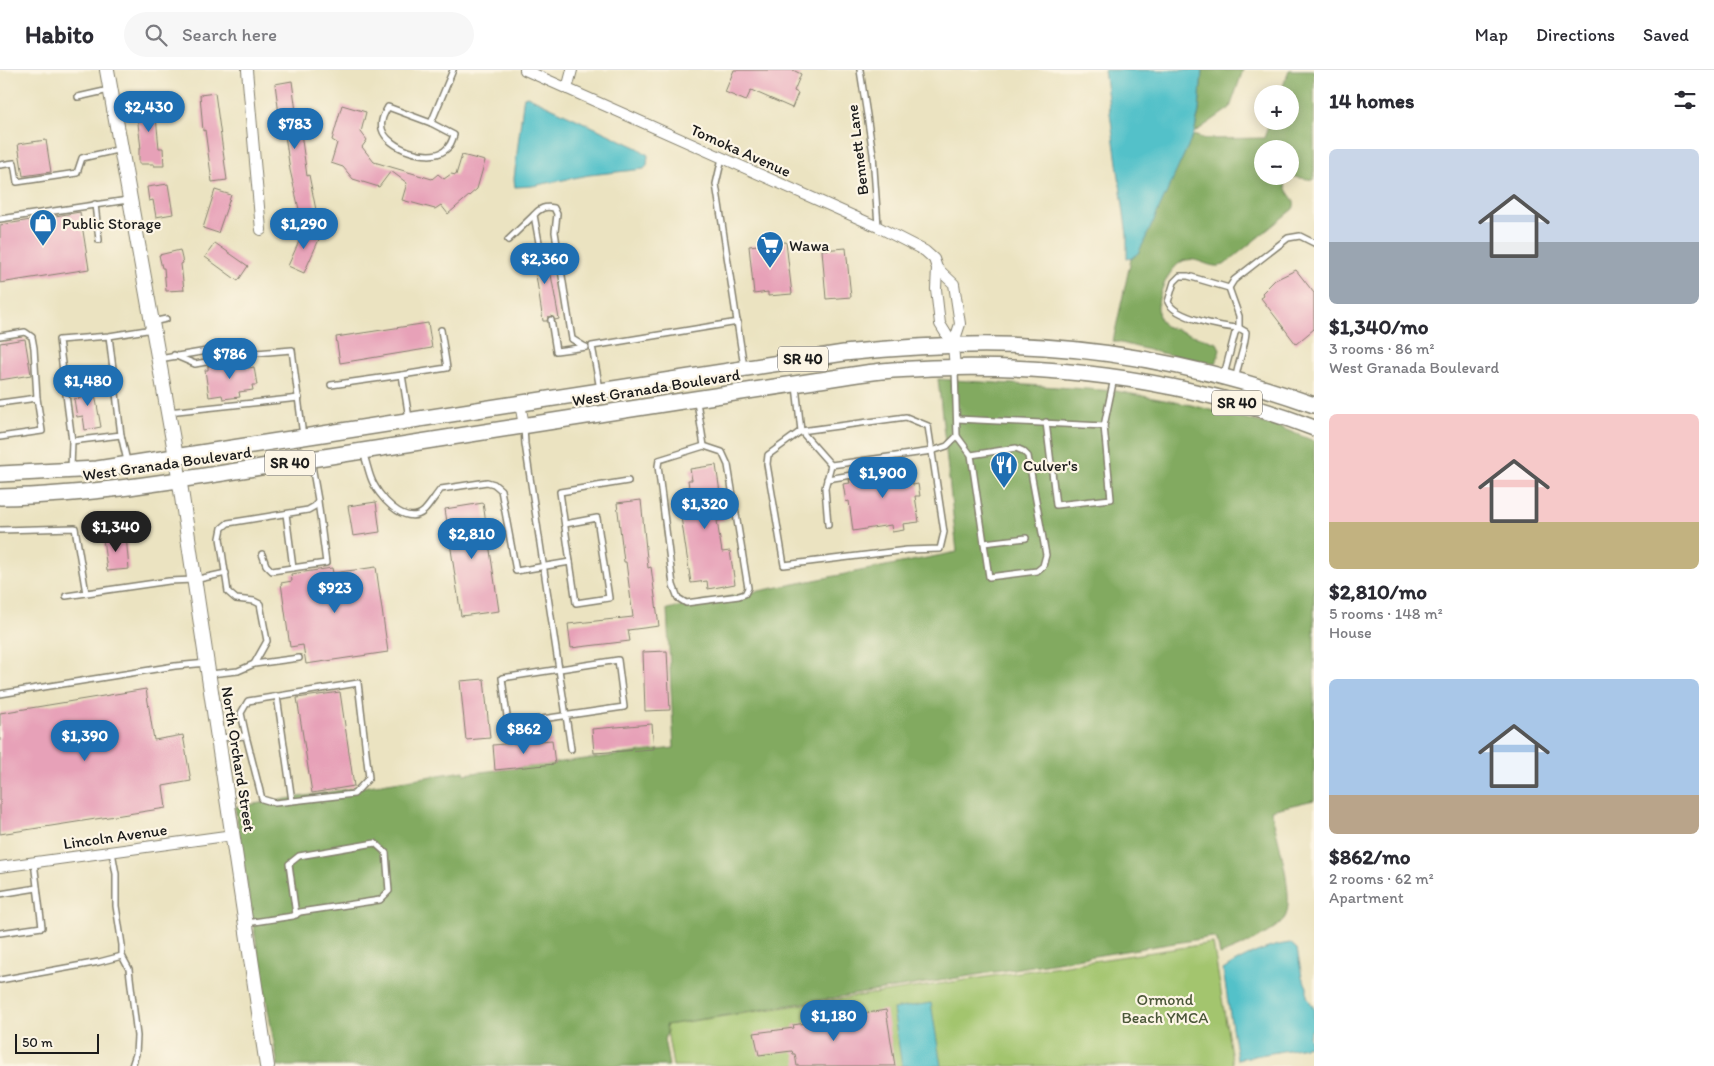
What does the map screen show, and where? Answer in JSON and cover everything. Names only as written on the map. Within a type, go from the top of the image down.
[{"type":"main road","name":"West Granada Boulevard","points":[[0,474],[71,471],[128,464],[844,353],[954,345],[1000,345],[1101,353],[1148,360],[1229,379],[1314,405]]},
{"type":"main road","name":"West Granada Boulevard","points":[[0,497],[63,494],[179,480],[891,370],[955,368],[1040,370],[1114,377],[1202,394],[1244,405],[1314,428]]},
{"type":"street","name":"North Orchard Street","points":[[107,70],[130,199],[157,323],[158,359],[176,457],[267,1066]]},
{"type":"street","points":[[247,70],[262,230]]},
{"type":"street","name":"Tomoka Avenue","points":[[525,70],[878,227],[925,251],[934,259],[937,268],[954,284],[960,324],[954,345],[955,368]]},
{"type":"street","points":[[567,89],[572,70]]},
{"type":"street","points":[[937,268],[936,289],[940,324],[954,345]]},
{"type":"street","points":[[520,404],[524,426]]},
{"type":"street","name":"Lincoln Avenue","points":[[0,867],[233,835]]},
{"type":"lane","points":[[431,123],[453,70]]},
{"type":"lane","name":"Bennett Lane","points":[[860,70],[873,154],[878,227]]},
{"type":"lane","points":[[78,97],[111,90]]},
{"type":"lane","points":[[388,107],[431,123],[454,135],[450,146],[436,155],[424,156],[392,143],[381,128],[381,120],[388,107]]},
{"type":"lane","points":[[0,165],[14,163],[17,182],[77,173],[82,158],[121,149]]},
{"type":"lane","points":[[722,158],[716,184],[744,368]]},
{"type":"lane","points":[[0,219],[130,199]]},
{"type":"lane","points":[[94,204],[99,240]]},
{"type":"lane","points":[[508,240],[539,210],[547,206],[554,208],[557,214],[555,232],[572,339],[585,347]]},
{"type":"lane","points":[[534,215],[540,248]]},
{"type":"lane","points":[[1228,288],[1234,280],[1288,238],[1300,236],[1314,243]]},
{"type":"lane","points":[[1228,288],[1188,276],[1180,276],[1174,282],[1168,302],[1170,308],[1178,313],[1226,327],[1239,328],[1246,332],[1246,340],[1238,364],[1229,379]]},
{"type":"lane","points":[[1228,288],[1239,316],[1239,328],[1235,333],[1229,379]]},
{"type":"lane","points":[[551,320],[556,351],[738,322]]},
{"type":"lane","points":[[71,471],[72,440],[59,340],[109,336],[157,323]]},
{"type":"lane","points":[[331,385],[447,368],[441,330]]},
{"type":"lane","points":[[0,336],[25,332],[32,337],[42,432],[0,437]]},
{"type":"lane","points":[[109,336],[121,435],[128,464]]},
{"type":"lane","points":[[158,359],[173,355],[243,345],[256,353]]},
{"type":"lane","points":[[592,346],[600,391]]},
{"type":"lane","points":[[173,355],[195,364],[256,353],[292,350],[303,438]]},
{"type":"lane","points":[[955,368],[957,436],[971,455],[989,577],[1037,571],[1043,566],[1046,555],[1028,456],[1023,450],[1016,448],[971,455]]},
{"type":"lane","points":[[402,375],[409,421]]},
{"type":"lane","points":[[1046,422],[1056,505],[1111,499],[1104,426],[1114,377]]},
{"type":"lane","points":[[796,384],[801,431],[831,465]]},
{"type":"lane","points":[[0,403],[37,398]]},
{"type":"lane","points":[[168,412],[299,398]]},
{"type":"lane","points":[[696,399],[704,446]]},
{"type":"lane","points":[[906,417],[928,426],[944,532],[940,549],[907,550],[784,565],[767,464],[768,456],[801,431],[906,417]]},
{"type":"lane","points":[[957,419],[1104,426]]},
{"type":"lane","points":[[524,426],[525,444],[571,749]]},
{"type":"lane","points":[[72,440],[121,435]]},
{"type":"lane","points":[[831,465],[932,451],[947,446],[957,436]]},
{"type":"lane","points":[[704,446],[722,452],[728,465],[748,588],[745,594],[739,596],[686,603],[678,598],[673,585],[658,466],[659,460],[704,446]]},
{"type":"lane","points":[[363,451],[371,480],[396,511],[410,516],[423,512],[441,489],[486,482],[494,484],[501,490],[516,571],[570,562]]},
{"type":"lane","points":[[262,554],[266,565],[272,570],[326,563],[311,459]]},
{"type":"lane","points":[[827,479],[871,472],[869,460]]},
{"type":"lane","points":[[828,525],[825,488],[831,465]]},
{"type":"lane","points":[[565,524],[597,518],[609,598],[576,602],[560,492],[628,480]]},
{"type":"lane","points":[[254,664],[267,641],[260,604],[254,601],[236,599],[228,592],[220,538],[222,528],[228,523],[308,510],[315,506],[318,500]]},
{"type":"lane","points":[[286,514],[293,568]]},
{"type":"lane","points":[[0,530],[75,528],[86,593]]},
{"type":"lane","points":[[984,543],[1026,538]]},
{"type":"lane","points":[[66,596],[169,581],[194,580],[226,573]]},
{"type":"lane","points":[[0,694],[175,666],[238,671],[254,664],[299,658]]},
{"type":"lane","points":[[618,660],[624,707],[566,716],[508,724],[502,678],[618,660]]},
{"type":"lane","points":[[358,683],[369,778],[354,794],[276,803],[262,799],[246,736],[241,712],[248,701],[358,683]]},
{"type":"lane","points":[[277,696],[292,801]]},
{"type":"lane","points":[[219,738],[246,736]]},
{"type":"lane","points":[[246,924],[296,915],[300,912],[380,900],[389,891],[386,854],[375,844],[300,856],[289,864],[296,915]]},
{"type":"lane","points":[[112,852],[116,874],[116,906],[122,956],[129,969],[137,1036],[136,1054],[132,1066]]},
{"type":"lane","points":[[0,933],[42,927],[34,862]]},
{"type":"lane","points":[[0,894],[37,888]]},
{"type":"lane","points":[[0,980],[122,956]]},
{"type":"green space","points":[[1202,70],[1243,70],[1230,108],[1194,133],[1199,111]]},
{"type":"green space","points":[[1289,70],[1314,70],[1314,180],[1299,178],[1299,140],[1254,140],[1254,185],[1285,185],[1294,202],[1293,209],[1224,265],[1214,266],[1195,260],[1180,262],[1166,280],[1158,302],[1158,313],[1165,326],[1217,343],[1220,349],[1216,364],[1113,341],[1131,259],[1138,253],[1193,135],[1206,139],[1264,138],[1267,130],[1299,130],[1299,85],[1283,85]]},
{"type":"green space","points":[[938,379],[1116,391],[1191,405],[1279,427],[1314,441],[1314,800],[1271,810],[1287,883],[1287,910],[1284,919],[1263,936],[1220,955],[1217,940],[1212,937],[666,1025],[667,1033],[664,1039],[669,1066],[278,1066],[235,807],[464,771],[465,774],[674,748],[667,609],[957,552]]},
{"type":"green space","name":"Ormond Beach YMCA","points":[[1213,943],[1233,1066],[673,1066],[666,1025]]},
{"type":"water","points":[[1104,70],[1202,70],[1199,111],[1194,133],[1144,242],[1138,253],[1131,259],[1127,258],[1127,235]]},
{"type":"water","points":[[527,96],[638,148],[648,155],[647,166],[644,169],[589,175],[532,186],[515,187],[514,179],[523,102],[524,97]]},
{"type":"water","points":[[1290,943],[1297,949],[1302,977],[1307,987],[1307,996],[1314,1009],[1314,1026],[1309,1035],[1311,1046],[1237,1059],[1223,970],[1255,953]]},
{"type":"water","points":[[931,1003],[941,1066],[902,1066],[893,1009]]},
{"type":"building","points":[[734,70],[793,70],[801,74],[794,91],[798,93],[792,108],[751,90],[746,101],[725,92]]},
{"type":"building","points":[[292,81],[307,176],[309,175],[317,215],[301,218],[290,170],[282,114],[279,114],[275,84]]},
{"type":"building","points":[[215,93],[227,180],[212,182],[205,130],[203,131],[200,95]]},
{"type":"building","points":[[154,96],[159,148],[163,148],[164,166],[139,164],[139,149],[141,149],[135,98]]},
{"type":"building","points":[[342,105],[366,112],[361,132],[367,140],[362,147],[374,162],[432,179],[438,174],[444,179],[451,174],[456,175],[462,155],[485,161],[477,189],[448,214],[441,205],[435,209],[402,200],[407,183],[391,171],[379,187],[353,179],[343,167],[331,163],[337,143],[332,140]]},
{"type":"building","points":[[46,140],[51,172],[23,176],[18,144]]},
{"type":"building","points":[[168,184],[173,214],[156,217],[153,200],[149,201],[147,187]]},
{"type":"building","points":[[215,190],[231,195],[218,233],[203,228]]},
{"type":"building","name":"Public Storage","points":[[80,212],[89,269],[0,283],[0,225]]},
{"type":"building","points":[[305,228],[321,235],[304,273],[288,266]]},
{"type":"building","name":"Wawa","points":[[786,242],[792,294],[768,296],[768,292],[754,294],[749,246]]},
{"type":"building","points":[[215,243],[248,266],[238,281],[205,257]]},
{"type":"building","points":[[544,247],[546,247],[559,319],[555,320],[551,316],[548,317],[547,321],[543,321],[532,249],[536,248],[540,252],[543,251]]},
{"type":"building","points":[[846,248],[851,297],[826,299],[822,250]]},
{"type":"building","points":[[180,250],[183,263],[181,264],[184,290],[166,291],[164,268],[162,268],[159,255]]},
{"type":"building","points":[[1296,270],[1314,293],[1314,329],[1296,344],[1261,298],[1264,296],[1262,293],[1275,280]]},
{"type":"building","points":[[428,323],[432,348],[340,363],[336,337]]},
{"type":"building","points":[[25,339],[31,375],[0,380],[0,343]]},
{"type":"building","points":[[225,363],[225,367],[248,364],[248,368],[254,367],[257,385],[252,385],[253,390],[239,392],[240,397],[223,399],[222,395],[209,397],[205,370],[208,370],[208,366]]},
{"type":"building","points":[[93,383],[101,427],[85,430],[83,416],[77,417],[74,399],[81,398],[79,385]]},
{"type":"building","points":[[909,463],[913,485],[918,484],[920,496],[915,496],[919,522],[903,524],[904,530],[892,532],[891,525],[853,531],[849,501],[846,502],[843,484],[850,483],[849,480],[878,476],[876,468]]},
{"type":"building","points":[[716,465],[724,520],[717,521],[722,552],[730,551],[735,584],[708,589],[707,581],[691,583],[678,497],[690,495],[688,480],[692,480],[690,469]]},
{"type":"building","points":[[641,500],[648,568],[651,567],[659,626],[628,630],[630,641],[571,648],[568,624],[633,617],[617,503]]},
{"type":"building","points":[[376,502],[380,532],[353,536],[348,506]]},
{"type":"building","points":[[483,503],[499,611],[461,616],[445,509]]},
{"type":"building","points":[[126,536],[129,569],[107,571],[103,538]]},
{"type":"building","points":[[376,567],[388,652],[306,664],[303,645],[290,647],[281,583],[292,581],[291,574],[332,568],[333,573]]},
{"type":"building","points":[[667,651],[670,710],[645,711],[643,652]]},
{"type":"building","points":[[484,679],[490,738],[466,740],[460,681]]},
{"type":"building","points":[[146,689],[154,740],[183,735],[191,781],[163,786],[166,808],[0,834],[0,713]]},
{"type":"building","points":[[340,692],[354,786],[312,793],[297,698]]},
{"type":"building","points":[[652,724],[654,749],[594,753],[592,729]]},
{"type":"building","points":[[552,740],[555,764],[495,770],[493,745]]},
{"type":"building","points":[[886,1010],[895,1066],[797,1066],[795,1054],[792,1051],[759,1055],[754,1033],[794,1028],[793,1025]]},
{"type":"place","name":"Public Storage","points":[[43,247]]},
{"type":"place","name":"Wawa","points":[[770,269]]},
{"type":"place","name":"Culver's","points":[[1004,489]]}]
